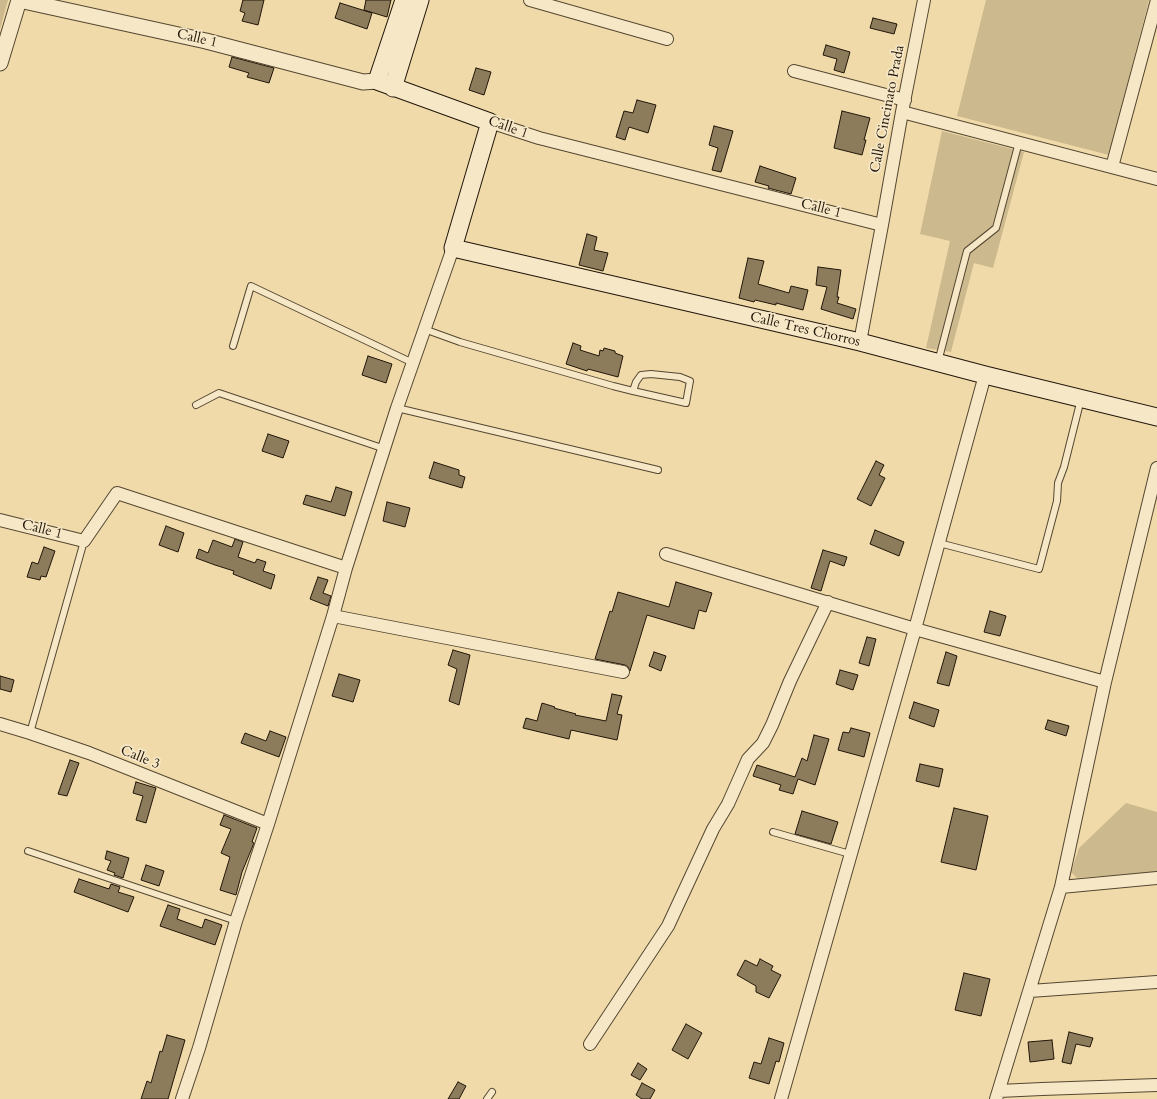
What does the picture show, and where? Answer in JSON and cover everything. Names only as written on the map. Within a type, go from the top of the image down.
[{"type":"main road","points":[[377,81],[404,0]]},
{"type":"main road","points":[[393,88],[420,0]]},
{"type":"main road","name":"Calle 1","points":[[377,81],[490,122]]},
{"type":"main road","points":[[453,248],[490,122]]},
{"type":"main road","name":"Calle Tres Chorros","points":[[453,248],[860,342],[985,375],[1157,417]]},
{"type":"street","name":"Calle 1","points":[[19,0],[206,41],[363,82],[377,81]]},
{"type":"street","points":[[0,62],[19,0]]},
{"type":"street","points":[[530,0],[667,39]]},
{"type":"street","name":"Calle Cincinato Prada","points":[[882,224],[924,0]]},
{"type":"street","points":[[1112,167],[1157,0]]},
{"type":"street","points":[[794,71],[1018,142],[1157,180]]},
{"type":"street","name":"Calle 1","points":[[490,122],[539,138],[882,224]]},
{"type":"street","points":[[860,342],[882,224]]},
{"type":"street","points":[[182,1099],[346,568],[397,408],[453,248]]},
{"type":"street","points":[[781,1099],[915,629],[985,375]]},
{"type":"street","points":[[1157,468],[1105,682],[1061,886],[997,1095],[1042,1089],[1157,1085]]},
{"type":"street","points":[[84,541],[117,494],[346,568]]},
{"type":"street","name":"Calle 1","points":[[0,520],[84,541]]},
{"type":"street","points":[[666,554],[915,629],[1105,682]]},
{"type":"street","points":[[590,1044],[668,926],[714,829],[728,804],[748,759],[763,743],[772,725],[790,681],[828,602]]},
{"type":"street","points":[[332,616],[623,672]]},
{"type":"street","name":"Calle 3","points":[[0,724],[89,753],[268,824]]},
{"type":"street","points":[[1061,886],[1157,878]]},
{"type":"street","points":[[1030,991],[1157,982]]},
{"type":"lane","points":[[938,362],[967,251],[996,228],[1018,142]]},
{"type":"lane","points":[[233,346],[251,286],[413,362]]},
{"type":"lane","points":[[424,329],[460,342],[613,386],[633,391],[686,403],[690,382],[680,377],[651,374],[641,375],[636,382],[633,391]]},
{"type":"lane","points":[[196,405],[219,393],[384,450]]},
{"type":"lane","points":[[938,543],[1039,569],[1057,500],[1058,483],[1064,467],[1081,398]]},
{"type":"lane","points":[[397,408],[658,470]]},
{"type":"lane","points":[[30,733],[84,541]]},
{"type":"lane","points":[[773,832],[850,854]]},
{"type":"lane","points":[[28,851],[236,921]]},
{"type":"lane","points":[[487,1099],[492,1092]]},
{"type":"shaded area","points":[[0,0],[8,0],[0,29]]},
{"type":"shaded area","points":[[986,0],[1149,0],[1109,155],[957,116]]},
{"type":"shaded area","points":[[942,131],[1024,152],[993,268],[974,263],[951,352],[926,348],[950,241],[920,234]]},
{"type":"shaded area","points":[[1126,803],[1157,812],[1157,872],[1077,878],[1071,872],[1079,848]]},
{"type":"building","points":[[243,0],[264,0],[258,25],[242,21],[245,13],[240,11]]},
{"type":"building","points":[[366,0],[391,0],[387,17],[364,10]]},
{"type":"building","points":[[340,3],[372,13],[367,29],[335,18]]},
{"type":"building","points":[[873,18],[897,24],[894,34],[870,28]]},
{"type":"building","points":[[826,45],[850,52],[844,73],[834,70],[837,59],[823,55]]},
{"type":"building","points":[[232,57],[274,68],[269,83],[247,77],[249,73],[229,67]]},
{"type":"building","points":[[476,68],[491,72],[484,95],[469,90]]},
{"type":"building","points":[[637,100],[656,105],[648,133],[629,127],[625,140],[616,137],[624,111],[633,113]]},
{"type":"building","points":[[842,111],[870,118],[864,140],[866,140],[862,155],[834,148]]},
{"type":"building","points":[[714,126],[733,131],[721,172],[712,170],[718,148],[709,145]]},
{"type":"building","points":[[760,166],[796,178],[791,194],[768,188],[769,186],[755,182]]},
{"type":"building","points":[[587,234],[597,237],[594,250],[608,253],[603,271],[579,265]]},
{"type":"building","points":[[748,258],[764,261],[758,284],[789,293],[791,286],[808,290],[803,310],[776,303],[776,305],[739,298]]},
{"type":"building","points":[[818,267],[841,270],[837,297],[839,297],[837,303],[856,309],[853,319],[821,309],[827,287],[816,285]]},
{"type":"building","points":[[573,343],[581,346],[580,350],[599,356],[600,350],[603,351],[604,348],[615,351],[615,353],[623,356],[618,377],[588,369],[587,371],[566,364]]},
{"type":"building","points":[[368,356],[392,364],[386,383],[362,375]]},
{"type":"building","points":[[268,434],[289,441],[283,458],[262,451]]},
{"type":"building","points":[[876,461],[884,465],[879,475],[885,478],[871,506],[857,499]]},
{"type":"building","points":[[434,462],[459,470],[459,475],[465,477],[462,488],[429,478]]},
{"type":"building","points":[[336,487],[352,492],[345,516],[303,504],[306,495],[331,502]]},
{"type":"building","points":[[387,502],[410,508],[405,527],[383,521]]},
{"type":"building","points":[[166,526],[184,533],[178,552],[159,545]]},
{"type":"building","points":[[875,530],[904,542],[899,556],[870,544]]},
{"type":"building","points":[[235,539],[243,542],[238,557],[255,563],[257,559],[266,562],[263,571],[275,575],[271,589],[233,574],[234,571],[196,558],[199,549],[208,553],[213,540],[232,547]]},
{"type":"building","points":[[44,547],[55,551],[46,577],[41,576],[40,580],[27,577],[32,562],[38,564]]},
{"type":"building","points":[[823,550],[847,557],[844,566],[830,561],[821,591],[811,588]]},
{"type":"building","points":[[318,577],[328,580],[323,593],[331,596],[328,606],[310,599]]},
{"type":"building","points":[[676,582],[712,593],[706,612],[699,610],[694,629],[647,615],[630,671],[625,665],[595,659],[610,611],[612,612],[618,592],[669,607]]},
{"type":"building","points":[[990,611],[1006,616],[1000,636],[984,632]]},
{"type":"building","points":[[867,637],[876,639],[869,666],[859,663]]},
{"type":"building","points":[[453,650],[470,655],[459,705],[449,701],[457,669],[448,665]]},
{"type":"building","points":[[654,652],[666,656],[661,671],[649,666]]},
{"type":"building","points":[[946,652],[957,656],[949,686],[937,683]]},
{"type":"building","points":[[840,670],[858,675],[853,690],[836,684]]},
{"type":"building","points":[[339,674],[360,680],[353,702],[332,696]]},
{"type":"building","points":[[0,676],[14,680],[11,692],[0,689]]},
{"type":"building","points":[[612,694],[622,696],[617,714],[622,715],[617,740],[571,730],[569,739],[523,728],[526,718],[537,721],[542,703],[576,714],[575,715],[606,721]]},
{"type":"building","points":[[914,702],[939,710],[934,727],[909,718]]},
{"type":"building","points":[[1048,720],[1069,726],[1066,736],[1045,729]]},
{"type":"building","points":[[851,728],[870,733],[864,757],[838,750],[843,732],[849,733]]},
{"type":"building","points":[[270,731],[286,737],[279,757],[241,743],[245,733],[266,741]]},
{"type":"building","points":[[814,735],[829,739],[815,785],[798,779],[793,794],[779,790],[781,785],[753,776],[757,765],[795,777],[802,758],[807,761]]},
{"type":"building","points":[[70,760],[79,763],[67,796],[58,794]]},
{"type":"building","points":[[920,764],[943,769],[939,787],[916,781]]},
{"type":"building","points":[[136,782],[156,788],[146,823],[136,820],[143,796],[133,793]]},
{"type":"building","points":[[954,808],[988,816],[976,870],[941,862]]},
{"type":"building","points":[[802,811],[838,822],[831,844],[795,834]]},
{"type":"building","points":[[224,815],[257,828],[252,842],[254,843],[242,872],[236,895],[220,890],[230,857],[221,853],[231,829],[220,825]]},
{"type":"building","points":[[107,851],[129,858],[123,878],[114,875],[115,873],[107,870],[111,861],[105,859]]},
{"type":"building","points":[[146,865],[164,871],[159,886],[141,880]]},
{"type":"building","points":[[79,879],[109,889],[111,884],[120,887],[118,892],[134,897],[128,912],[74,892]]},
{"type":"building","points":[[168,905],[180,909],[177,919],[202,928],[205,919],[222,925],[215,945],[160,926]]},
{"type":"building","points":[[760,959],[773,966],[771,970],[781,975],[769,998],[756,992],[756,986],[737,975],[745,960],[757,966]]},
{"type":"building","points":[[964,973],[990,979],[981,1016],[955,1010]]},
{"type":"building","points":[[686,1024],[702,1033],[688,1059],[672,1050]]},
{"type":"building","points":[[1069,1032],[1093,1038],[1090,1047],[1076,1044],[1071,1064],[1062,1062]]},
{"type":"building","points":[[167,1035],[185,1040],[168,1099],[141,1099],[147,1081],[151,1083],[160,1051],[162,1052]]},
{"type":"building","points":[[769,1038],[784,1043],[779,1062],[776,1061],[769,1084],[749,1078],[754,1062],[761,1064]]},
{"type":"building","points":[[1052,1040],[1054,1059],[1030,1062],[1028,1042]]},
{"type":"building","points":[[638,1063],[647,1069],[640,1080],[631,1075]]},
{"type":"building","points":[[458,1082],[466,1086],[459,1099],[448,1099]]},
{"type":"building","points":[[642,1083],[655,1090],[650,1099],[642,1099],[636,1095]]}]
